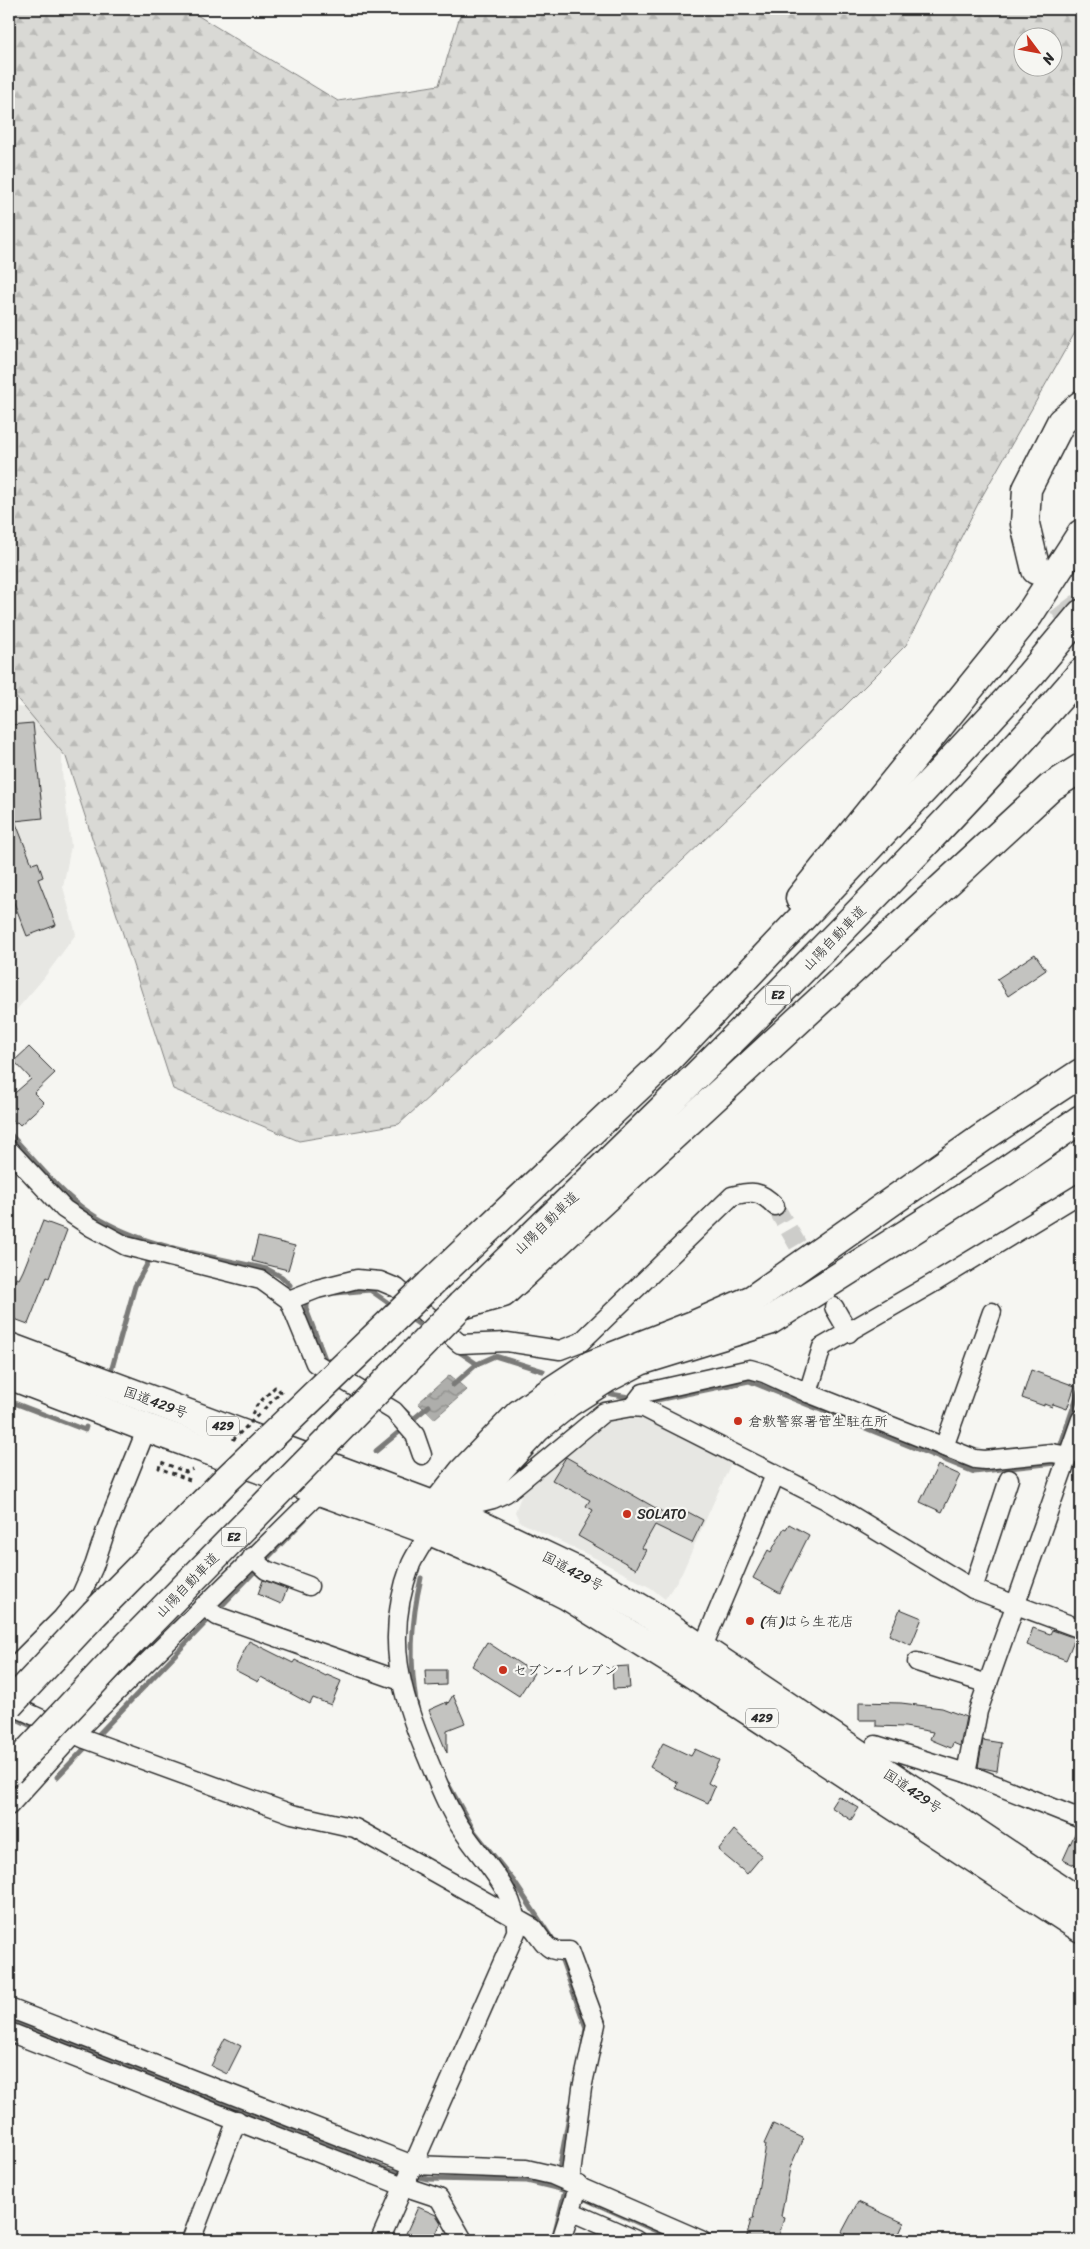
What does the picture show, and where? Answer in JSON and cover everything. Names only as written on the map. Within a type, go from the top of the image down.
[{"type":"highway","points":[[1036,570],[1026,524],[1027,489],[1061,422],[1081,405]]},
{"type":"highway","points":[[669,1058],[1029,615],[1081,534]]},
{"type":"highway","name":"E2","points":[[9,1705],[94,1614],[224,1482],[669,1058],[952,760],[1081,614]]},
{"type":"highway","name":"山陽自動車道","points":[[9,1772],[134,1638],[461,1305],[710,1064],[849,923],[974,791],[1081,673]]},
{"type":"highway","points":[[461,1305],[503,1293],[1051,787],[1081,768]]},
{"type":"highway","points":[[447,1514],[462,1472],[519,1414],[556,1388],[591,1365],[696,1324],[753,1299],[982,1138],[1081,1073]]},
{"type":"highway","points":[[447,1514],[538,1428],[568,1403],[607,1378],[640,1361],[768,1321],[1004,1172],[1081,1119]]},
{"type":"highway","name":"国道429号","points":[[9,1347],[447,1514],[581,1573],[645,1611],[702,1649],[860,1769],[1081,1928]]},
{"type":"highway","name":"国道429号","points":[[9,1375],[147,1428],[321,1491],[447,1514],[497,1560],[568,1596],[690,1672],[860,1769],[1081,1903]]},
{"type":"street","points":[[9,1150],[64,1209],[126,1246],[159,1256],[261,1280],[289,1300],[315,1363],[394,1410],[415,1435],[422,1455]]},
{"type":"street","points":[[289,1300],[317,1289],[357,1280],[380,1281],[397,1288],[460,1344],[507,1342],[560,1350],[581,1342],[732,1196],[750,1192],[765,1196],[775,1206]]},
{"type":"street","points":[[808,1393],[822,1347],[849,1333],[1081,1193]]},
{"type":"street","points":[[834,1307],[849,1333]]},
{"type":"street","points":[[944,1447],[992,1312]]},
{"type":"street","points":[[380,2240],[516,1932],[517,1918],[510,1896],[462,1830],[444,1796],[413,1725],[401,1681],[396,1643],[400,1606],[412,1563],[447,1514],[494,1499],[506,1493],[604,1412],[635,1402],[642,1393],[679,1383],[750,1369],[975,1459],[1061,1455]]},
{"type":"street","points":[[635,1402],[826,1500],[972,1589],[1081,1629]]},
{"type":"street","points":[[966,1773],[978,1711],[1016,1606],[1061,1455],[1081,1420]]},
{"type":"street","points":[[9,1671],[62,1618],[81,1595],[147,1428]]},
{"type":"street","points":[[702,1649],[775,1475]]},
{"type":"street","points":[[972,1589],[1009,1479]]},
{"type":"street","points":[[9,1806],[85,1739],[258,1563],[321,1491]]},
{"type":"street","points":[[258,1563],[309,1586]]},
{"type":"street","points":[[210,1611],[401,1681]]},
{"type":"street","points":[[917,1662],[988,1684]]},
{"type":"street","points":[[9,1705],[85,1739],[292,1814],[355,1828],[517,1918],[533,1928],[549,1949],[558,1952],[570,1951],[596,2024],[582,2088],[574,2194],[561,2240]]},
{"type":"street","points":[[860,1769],[876,1745],[966,1773],[1081,1819]]},
{"type":"street","points":[[9,2008],[408,2175],[439,2198],[463,2240]]},
{"type":"street","points":[[9,2032],[237,2120],[408,2175],[526,2170],[552,2175],[574,2194],[636,2240]]},
{"type":"street","points":[[191,2240],[237,2120]]},
{"type":"street","points":[[574,2194],[702,2240]]},
{"type":"path","points":[[252,1414],[257,1405],[275,1387],[281,1392],[260,1412]]},
{"type":"path","points":[[186,1472],[161,1462],[158,1468],[190,1480]]},
{"type":"shaded area","points":[[9,675],[14,702],[17,707],[50,711],[62,740],[62,772],[71,846],[63,887],[76,934],[43,979],[12,1015],[9,1014]]},
{"type":"shaded area","points":[[634,1413],[732,1461],[682,1573],[665,1599],[651,1588],[595,1558],[520,1522],[515,1512],[524,1489],[607,1422]]},
{"type":"green space","points":[[9,9],[187,9],[338,101],[439,85],[462,9],[1081,9],[1081,322],[980,500],[906,645],[840,711],[524,1011],[399,1124],[299,1141],[173,1089],[66,757],[9,689]]},
{"type":"water","points":[[450,1375],[467,1390],[434,1419],[418,1403]]},
{"type":"building","points":[[33,723],[43,818],[15,821],[32,864],[38,862],[43,877],[38,879],[56,925],[27,936],[9,890],[9,725]]},
{"type":"building","points":[[1035,954],[1046,970],[1008,996],[997,979]]},
{"type":"building","points":[[29,1047],[55,1073],[34,1093],[44,1103],[20,1125],[17,1122],[15,1123],[9,1116],[9,1098],[31,1079],[14,1061]]},
{"type":"building","points":[[43,1221],[67,1230],[49,1278],[47,1277],[28,1324],[9,1317],[9,1295],[16,1278],[19,1279],[23,1271]]},
{"type":"building","points":[[258,1237],[295,1246],[288,1270],[252,1261]]},
{"type":"building","points":[[1031,1370],[1075,1386],[1067,1409],[1053,1404],[1052,1407],[1044,1404],[1044,1406],[1022,1398]]},
{"type":"building","points":[[566,1457],[682,1523],[688,1512],[703,1520],[692,1543],[655,1525],[642,1548],[646,1550],[636,1569],[578,1536],[593,1510],[586,1506],[590,1500],[552,1480]]},
{"type":"building","points":[[938,1465],[960,1475],[942,1512],[920,1502]]},
{"type":"building","points":[[789,1524],[809,1535],[780,1593],[753,1578],[768,1550],[771,1552],[784,1528],[786,1529]]},
{"type":"building","points":[[263,1580],[287,1589],[281,1604],[258,1594]]},
{"type":"building","points":[[900,1609],[922,1618],[911,1645],[889,1635]]},
{"type":"building","points":[[1033,1628],[1050,1634],[1052,1630],[1075,1638],[1066,1660],[1027,1645]]},
{"type":"building","points":[[249,1641],[293,1663],[295,1660],[326,1676],[341,1681],[331,1705],[313,1698],[310,1704],[261,1677],[258,1682],[235,1670]]},
{"type":"building","points":[[487,1642],[534,1673],[519,1696],[472,1666]]},
{"type":"building","points":[[628,1666],[630,1688],[613,1689],[612,1667]]},
{"type":"building","points":[[425,1670],[446,1670],[446,1685],[426,1686]]},
{"type":"building","points":[[453,1695],[465,1723],[447,1730],[447,1753],[429,1710],[447,1702],[447,1705]]},
{"type":"building","points":[[859,1702],[901,1703],[942,1708],[966,1717],[960,1746],[953,1743],[951,1748],[930,1739],[933,1732],[905,1727],[876,1726],[876,1720],[859,1720]]},
{"type":"building","points":[[983,1740],[1001,1743],[997,1771],[978,1767]]},
{"type":"building","points":[[663,1743],[691,1756],[695,1749],[719,1760],[708,1783],[715,1787],[708,1803],[675,1788],[678,1783],[650,1767]]},
{"type":"building","points":[[838,1796],[859,1808],[851,1820],[831,1807]]},
{"type":"building","points":[[1077,1829],[1081,1829],[1081,1868],[1063,1860]]},
{"type":"building","points":[[734,1830],[762,1856],[747,1874],[718,1850]]},
{"type":"building","points":[[225,2038],[241,2046],[227,2074],[211,2066]]},
{"type":"building","points":[[773,2124],[803,2138],[790,2168],[781,2216],[784,2217],[778,2240],[746,2240],[751,2219],[753,2219],[766,2145],[764,2144]]},
{"type":"building","points":[[858,2202],[904,2223],[896,2240],[848,2240],[850,2236],[842,2232]]},
{"type":"building","points":[[418,2207],[436,2215],[441,2223],[433,2240],[403,2240]]},
{"type":"waterway","points":[[9,1133],[66,1194],[87,1211],[107,1223],[128,1233],[174,1248],[267,1269],[282,1277],[290,1285]]},
{"type":"waterway","points":[[112,1368],[135,1286],[150,1259]]},
{"type":"waterway","points":[[336,1293],[370,1290],[394,1307]]},
{"type":"waterway","points":[[306,1302],[306,1309],[325,1359],[330,1362]]},
{"type":"waterway","points":[[407,1316],[427,1330]]},
{"type":"waterway","points":[[455,1349],[477,1364],[495,1356],[543,1371]]},
{"type":"waterway","points":[[453,1385],[477,1364]]},
{"type":"waterway","points":[[643,1399],[652,1401],[749,1381],[974,1472],[1055,1463],[1057,1458]]},
{"type":"waterway","points":[[1059,1450],[1081,1384]]},
{"type":"waterway","points":[[611,1394],[635,1398]]},
{"type":"waterway","points":[[9,1401],[85,1430],[86,1427]]},
{"type":"waterway","points":[[411,1421],[429,1406]]},
{"type":"waterway","points":[[404,1410],[414,1419],[417,1427]]},
{"type":"waterway","points":[[376,1451],[405,1427]]},
{"type":"waterway","points":[[94,1739],[305,1519]]},
{"type":"waterway","points":[[417,1707],[414,1691],[412,1642],[421,1578]]},
{"type":"waterway","points":[[10,1716],[38,1729]]},
{"type":"waterway","points":[[57,1777],[88,1745]]},
{"type":"waterway","points":[[448,1784],[474,1831],[513,1880],[552,1939]]},
{"type":"waterway","points":[[560,1955],[586,2028],[583,2045]]},
{"type":"waterway","points":[[9,2019],[164,2079],[391,2171],[428,2179],[527,2181],[556,2188],[574,2194],[676,2240]]},
{"type":"waterway","points":[[559,2170],[571,2105]]},
{"type":"waterway","points":[[554,2235],[565,2191]]},
{"type":"tunnel","points":[[1036,570],[1081,629]]},
{"type":"tunnel","points":[[775,1206],[827,1295]]},
{"type":"place","name":"倉敷警察署菅生駐在所","points":[[738,1421]]},
{"type":"place","name":"SOLATO","points":[[627,1514]]},
{"type":"place","name":"(有)はら生花店","points":[[750,1621]]},
{"type":"place","name":"セブン-イレブン","points":[[503,1670]]}]
